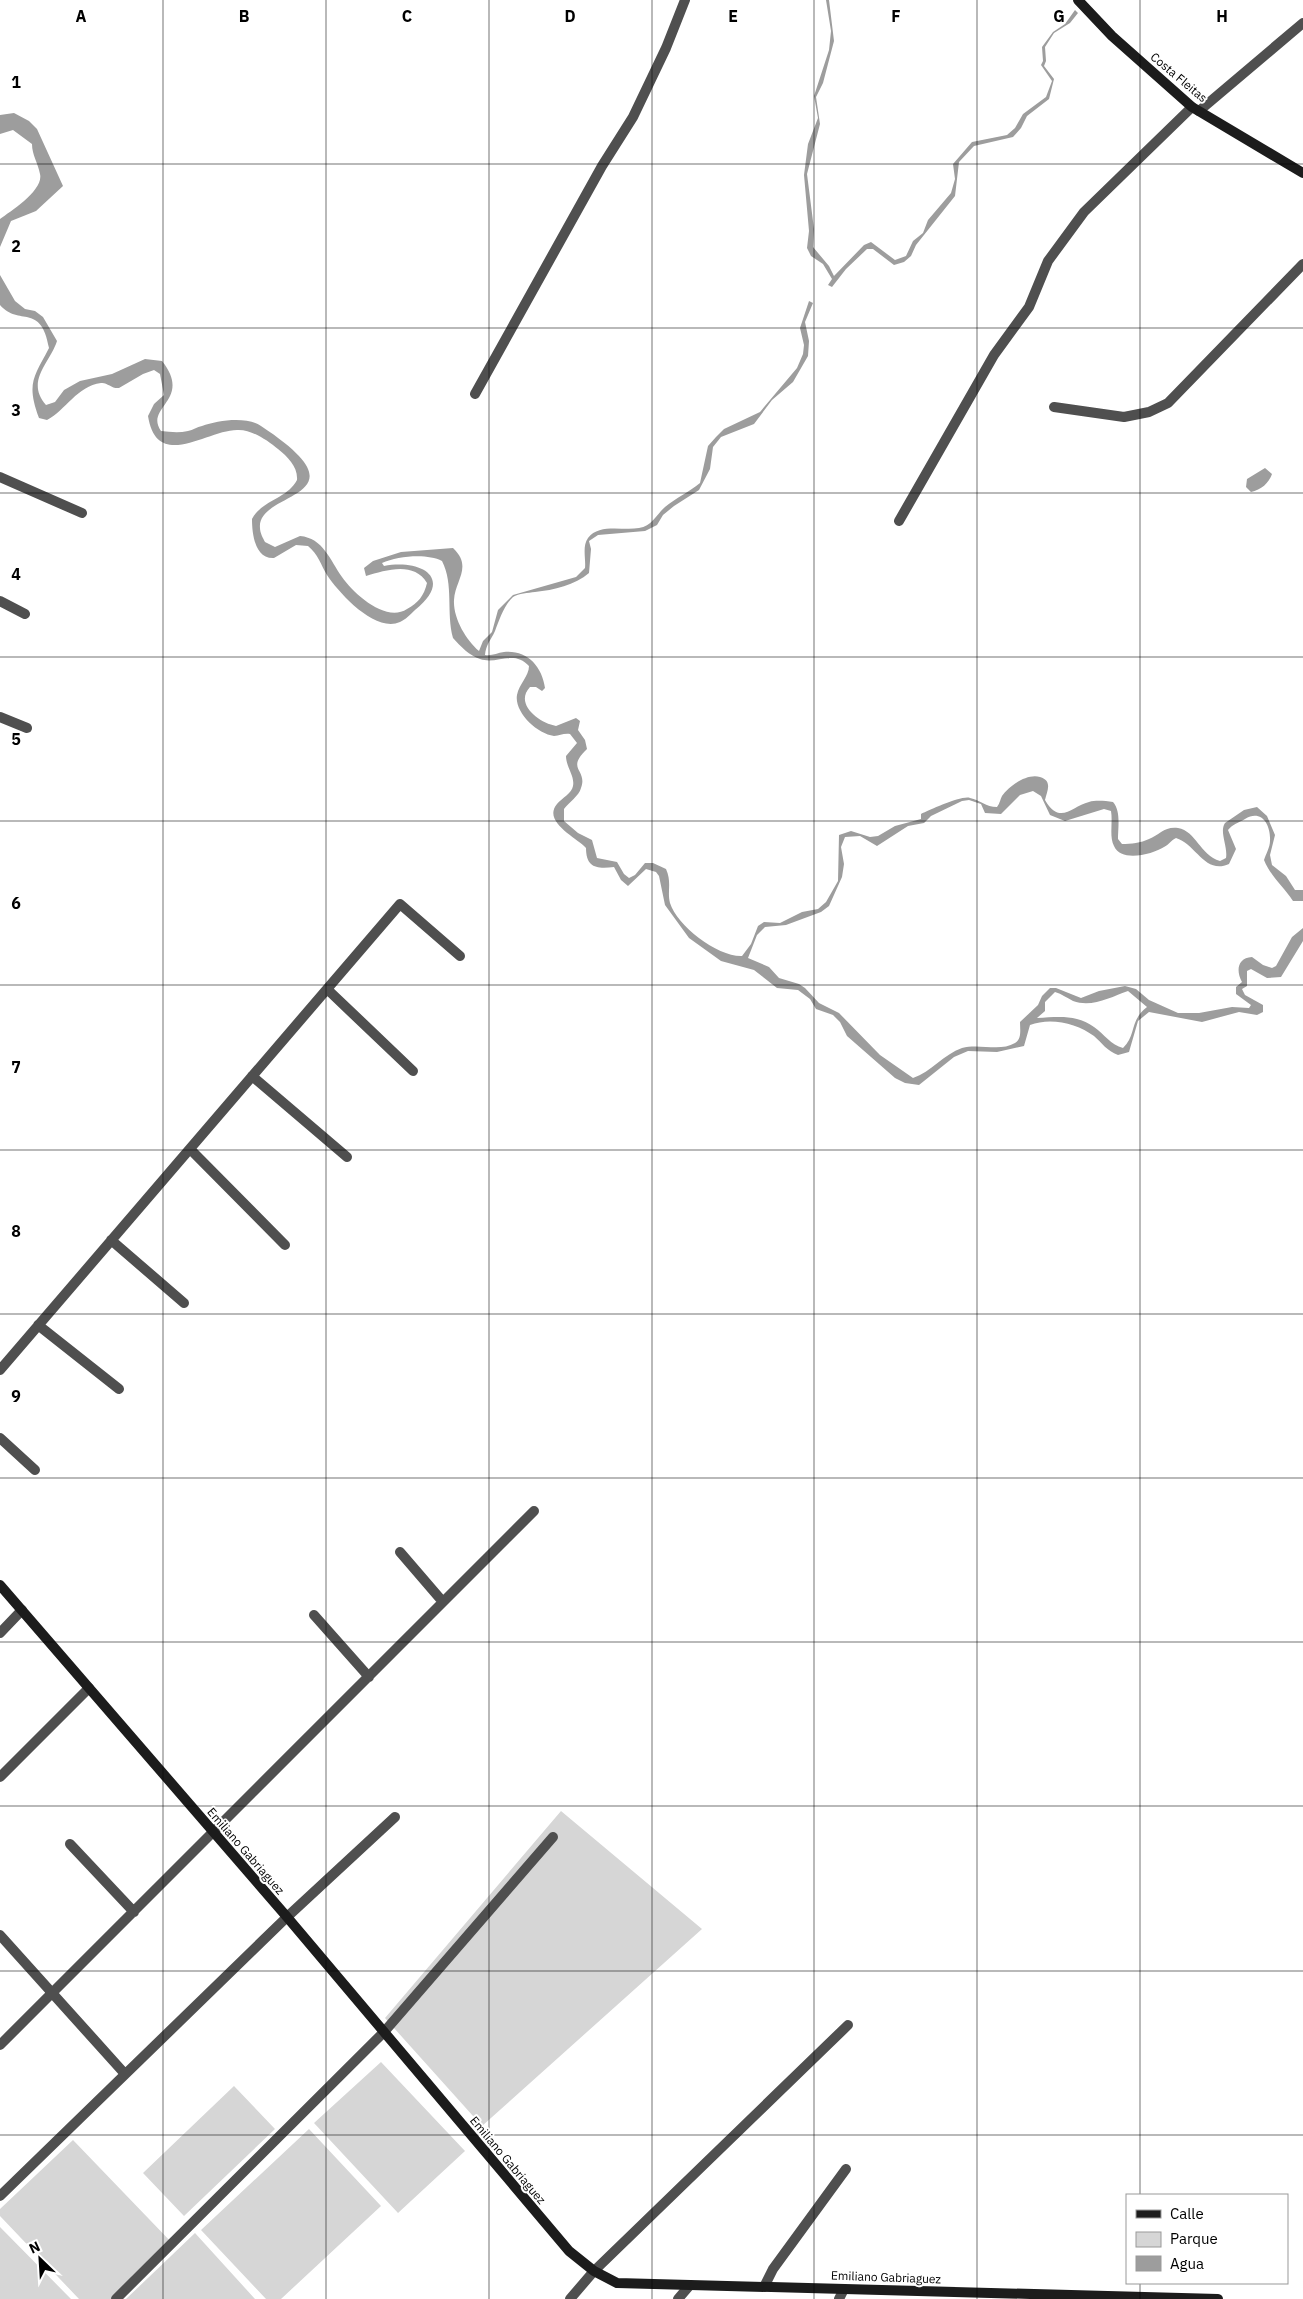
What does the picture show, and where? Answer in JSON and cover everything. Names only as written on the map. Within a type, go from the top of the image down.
[{"type":"main road","name":"Costa Fleitas","points":[[1078,0],[1112,36],[1195,109],[1303,172]]},
{"type":"main road","name":"Emiliano Gabriaguez","points":[[0,1586],[287,1917],[569,2251],[594,2271],[617,2283],[844,2289],[979,2296],[1218,2299]]},
{"type":"street","points":[[475,394],[602,166],[633,117],[666,48],[685,0]]},
{"type":"street","points":[[899,521],[994,355],[1028,307],[1048,261],[1084,212],[1195,109],[1303,23]]},
{"type":"street","points":[[1054,407],[1124,417],[1149,412],[1168,403],[1303,264]]},
{"type":"street","points":[[0,477],[82,513]]},
{"type":"street","points":[[0,601],[25,614]]},
{"type":"street","points":[[0,717],[28,728]]},
{"type":"street","points":[[0,1370],[400,904],[460,956]]},
{"type":"street","points":[[326,989],[413,1071]]},
{"type":"street","points":[[252,1076],[346,1157]]},
{"type":"street","points":[[190,1149],[285,1245]]},
{"type":"street","points":[[111,1240],[184,1303]]},
{"type":"street","points":[[38,1325],[119,1390]]},
{"type":"street","points":[[0,1438],[35,1470]]},
{"type":"street","points":[[0,2045],[534,1511]]},
{"type":"street","points":[[400,1552],[443,1602]]},
{"type":"street","points":[[0,1633],[22,1610]]},
{"type":"street","points":[[314,1615],[369,1677]]},
{"type":"street","points":[[0,1777],[89,1688]]},
{"type":"street","points":[[0,2196],[287,1917],[395,1817]]},
{"type":"street","points":[[116,2299],[384,2032],[553,1837]]},
{"type":"street","points":[[70,1844],[134,1912]]},
{"type":"street","points":[[0,1935],[125,2074]]},
{"type":"street","points":[[570,2299],[594,2271],[848,2025]]},
{"type":"street","points":[[764,2287],[772,2269],[846,2169]]},
{"type":"street","points":[[678,2299],[690,2284]]},
{"type":"street","points":[[839,2299],[844,2289]]},
{"type":"green space","points":[[561,1811],[702,1929],[482,2126],[385,2018]]},
{"type":"green space","points":[[381,2062],[465,2151],[398,2213],[314,2123]]},
{"type":"green space","points":[[234,2086],[275,2129],[184,2216],[143,2173]]},
{"type":"green space","points":[[309,2129],[381,2206],[281,2299],[266,2299],[201,2230]]},
{"type":"green space","points":[[73,2140],[174,2245],[116,2299],[79,2299],[0,2216],[0,2209]]},
{"type":"green space","points":[[0,2227],[71,2299],[0,2299]]},
{"type":"green space","points":[[195,2233],[255,2299],[126,2299]]},
{"type":"water","points":[[826,0],[829,0],[834,41],[823,83],[816,97],[820,124],[807,174],[814,229],[813,247],[829,266],[834,276],[864,245],[871,242],[895,260],[906,256],[913,241],[923,233],[928,220],[951,193],[955,179],[953,164],[972,142],[1007,135],[1015,128],[1023,114],[1046,97],[1052,81],[1041,65],[1043,61],[1042,47],[1053,32],[1065,24],[1075,10],[1078,13],[1070,23],[1054,33],[1045,47],[1046,61],[1044,66],[1054,79],[1049,99],[1027,116],[1021,128],[1013,137],[974,146],[959,162],[955,196],[916,245],[911,256],[904,262],[894,265],[873,249],[867,249],[846,269],[832,287],[828,285],[832,279],[823,264],[811,256],[807,248],[809,231],[804,175],[808,144],[818,118],[814,96],[829,50],[831,31]]},
{"type":"water","points":[[14,113],[29,121],[37,129],[63,186],[36,211],[11,221],[0,247],[0,219],[26,200],[37,187],[40,180],[32,144],[13,130],[0,134],[0,115]]},
{"type":"water","points":[[0,275],[15,301],[25,309],[35,311],[43,317],[57,341],[38,380],[40,396],[46,405],[55,402],[64,390],[80,381],[112,374],[145,359],[162,361],[170,374],[173,385],[171,394],[158,415],[157,423],[161,431],[185,432],[216,422],[248,421],[261,426],[293,450],[308,468],[309,481],[301,491],[274,506],[263,516],[260,528],[263,539],[275,547],[300,536],[315,541],[325,551],[347,584],[362,598],[380,610],[399,612],[407,609],[417,602],[424,592],[427,583],[415,572],[407,570],[382,571],[366,576],[364,568],[373,561],[401,552],[453,548],[462,561],[454,607],[465,635],[479,651],[483,641],[492,632],[498,610],[513,595],[576,577],[585,568],[585,545],[593,533],[612,528],[633,529],[643,527],[651,523],[665,507],[700,483],[708,446],[724,429],[760,412],[797,368],[803,354],[804,345],[800,328],[809,301],[813,303],[805,322],[809,341],[808,356],[793,382],[772,400],[754,424],[721,437],[713,447],[710,469],[699,490],[663,515],[657,525],[645,531],[598,535],[589,541],[591,549],[589,573],[577,581],[564,586],[515,596],[510,600],[502,613],[485,655],[512,652],[532,661],[541,673],[545,688],[542,691],[536,687],[530,687],[526,693],[525,700],[531,712],[543,721],[556,726],[576,718],[580,721],[578,730],[585,740],[587,749],[578,761],[577,766],[582,782],[578,794],[564,809],[564,821],[578,833],[592,840],[597,858],[617,862],[624,874],[629,878],[635,875],[645,863],[653,863],[666,869],[669,878],[670,903],[681,921],[700,939],[711,946],[732,955],[742,956],[751,944],[758,926],[764,922],[780,923],[802,912],[818,909],[826,902],[838,881],[839,835],[851,831],[870,837],[878,836],[895,826],[921,819],[921,814],[960,799],[970,798],[997,807],[1002,796],[1009,788],[1019,781],[1030,777],[1040,777],[1047,781],[1048,787],[1045,800],[1050,808],[1056,812],[1066,812],[1092,801],[1113,802],[1118,814],[1118,839],[1122,844],[1143,841],[1166,830],[1178,828],[1184,830],[1208,854],[1220,861],[1226,858],[1223,835],[1225,823],[1244,810],[1257,807],[1267,816],[1275,835],[1270,855],[1272,865],[1286,876],[1295,890],[1303,890],[1303,901],[1293,901],[1267,866],[1264,860],[1270,843],[1269,829],[1264,820],[1256,816],[1245,819],[1228,830],[1236,849],[1229,864],[1221,866],[1207,862],[1183,841],[1176,838],[1166,846],[1153,852],[1137,856],[1123,854],[1114,846],[1111,834],[1111,811],[1104,809],[1065,821],[1050,815],[1041,796],[1033,791],[1020,795],[1001,814],[985,813],[981,804],[969,800],[962,801],[931,816],[924,823],[908,826],[877,846],[860,836],[845,837],[841,847],[844,864],[842,877],[829,906],[821,912],[786,925],[765,927],[757,935],[748,958],[769,967],[779,978],[799,984],[805,988],[819,1003],[839,1013],[880,1055],[913,1078],[926,1072],[949,1054],[962,1048],[975,1046],[1003,1047],[1015,1043],[1020,1036],[1020,1022],[1038,1005],[1042,996],[1050,988],[1056,988],[1081,998],[1099,991],[1125,986],[1136,989],[1149,1000],[1178,1013],[1199,1013],[1232,1007],[1249,1008],[1251,1005],[1236,994],[1236,987],[1242,982],[1239,974],[1241,962],[1252,957],[1263,965],[1272,968],[1276,966],[1292,937],[1303,928],[1303,941],[1281,977],[1267,978],[1251,969],[1247,971],[1247,986],[1242,989],[1245,995],[1263,1005],[1263,1012],[1257,1015],[1239,1012],[1202,1022],[1149,1012],[1138,1021],[1129,1052],[1118,1055],[1087,1031],[1080,1028],[1055,1022],[1038,1023],[1030,1025],[1024,1046],[997,1052],[968,1051],[954,1057],[919,1085],[905,1083],[895,1078],[847,1036],[840,1022],[833,1015],[816,1009],[810,999],[798,990],[777,988],[754,970],[721,961],[689,938],[665,905],[659,876],[656,872],[646,869],[628,886],[621,880],[614,867],[602,868],[590,863],[586,848],[563,829],[554,817],[557,804],[572,789],[573,779],[566,756],[577,743],[570,734],[554,736],[541,731],[534,727],[523,715],[517,702],[517,695],[529,670],[529,666],[523,661],[511,658],[486,660],[476,658],[453,638],[448,579],[442,561],[429,557],[412,556],[382,563],[384,566],[410,565],[421,568],[433,580],[432,589],[427,599],[400,622],[390,624],[369,617],[340,591],[308,546],[296,545],[274,558],[268,557],[259,550],[254,538],[252,519],[262,508],[293,486],[297,480],[294,467],[282,452],[259,436],[242,430],[225,432],[185,444],[172,445],[161,442],[153,433],[148,416],[154,404],[164,395],[160,374],[154,370],[119,388],[103,383],[93,385],[78,393],[54,416],[47,420],[39,418],[32,388],[36,374],[49,348],[45,334],[41,325],[35,320],[15,315],[0,305]],"holes":[[[1128,991],[1147,1007],[1141,1012],[1135,1022],[1130,1038],[1123,1048],[1111,1042],[1094,1027],[1080,1020],[1067,1017],[1037,1018],[1045,1011],[1045,1002],[1055,992],[1073,1001],[1087,1003],[1101,1001]]]},
{"type":"water","points":[[1265,468],[1272,474],[1271,477],[1261,488],[1251,492],[1246,487],[1247,479]]}]
